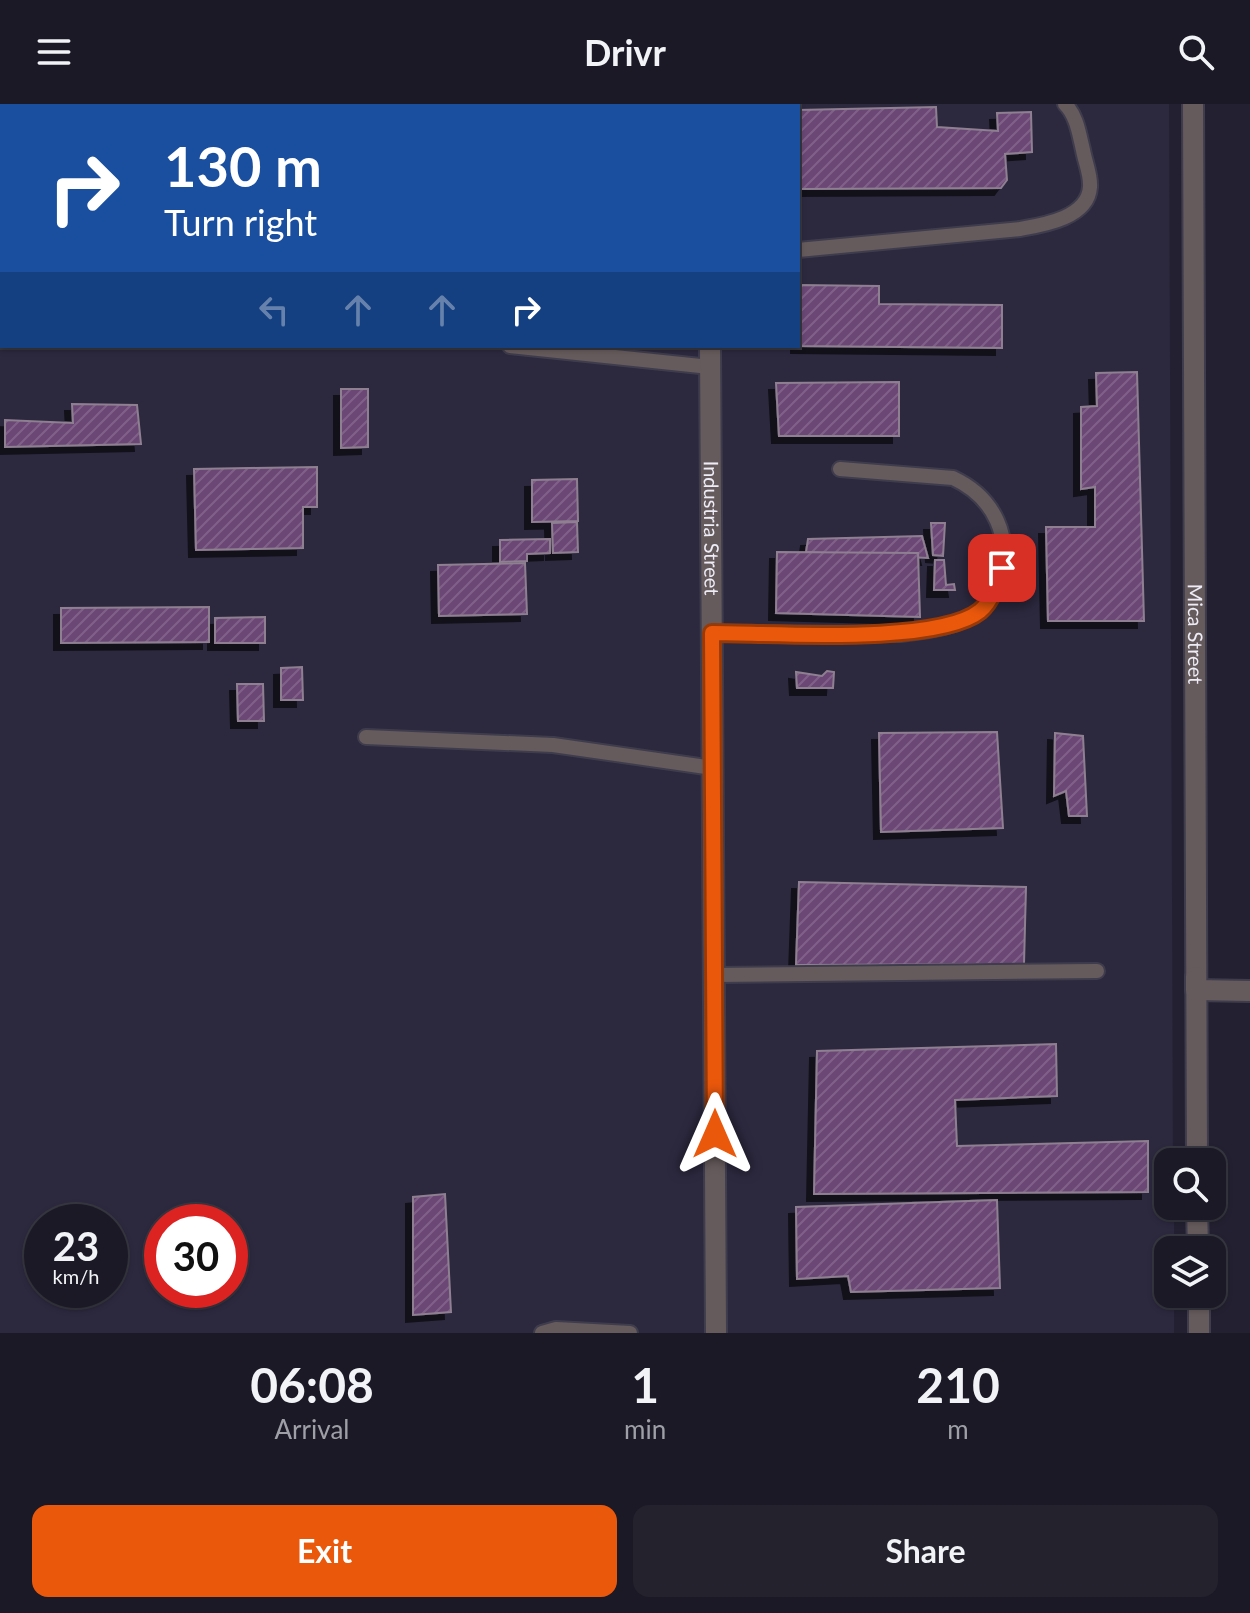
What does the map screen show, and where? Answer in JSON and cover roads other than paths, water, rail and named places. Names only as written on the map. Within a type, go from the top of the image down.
[{"type":"street","name":"Mica Street","points":[[1193,104],[1197,1148]]},
{"type":"street","name":"Industria Street","points":[[710,356],[716,1333]]},
{"type":"street","points":[[1196,990],[1250,991]]},
{"type":"street","points":[[1199,1308],[1199,1333]]},
{"type":"lane","points":[[800,250],[1043,226],[1072,213],[1081,207],[1089,194],[1090,182],[1075,121],[1065,104]]},
{"type":"lane","points":[[550,348],[710,356]]},
{"type":"lane","points":[[712,633],[913,632],[961,622],[980,612],[1002,568],[1004,539],[995,513],[982,497],[953,478],[840,469]]},
{"type":"lane","points":[[366,737],[553,745],[713,768]]},
{"type":"lane","points":[[714,975],[1097,971]]},
{"type":"lane","points":[[542,1333],[556,1329],[630,1333]]}]
